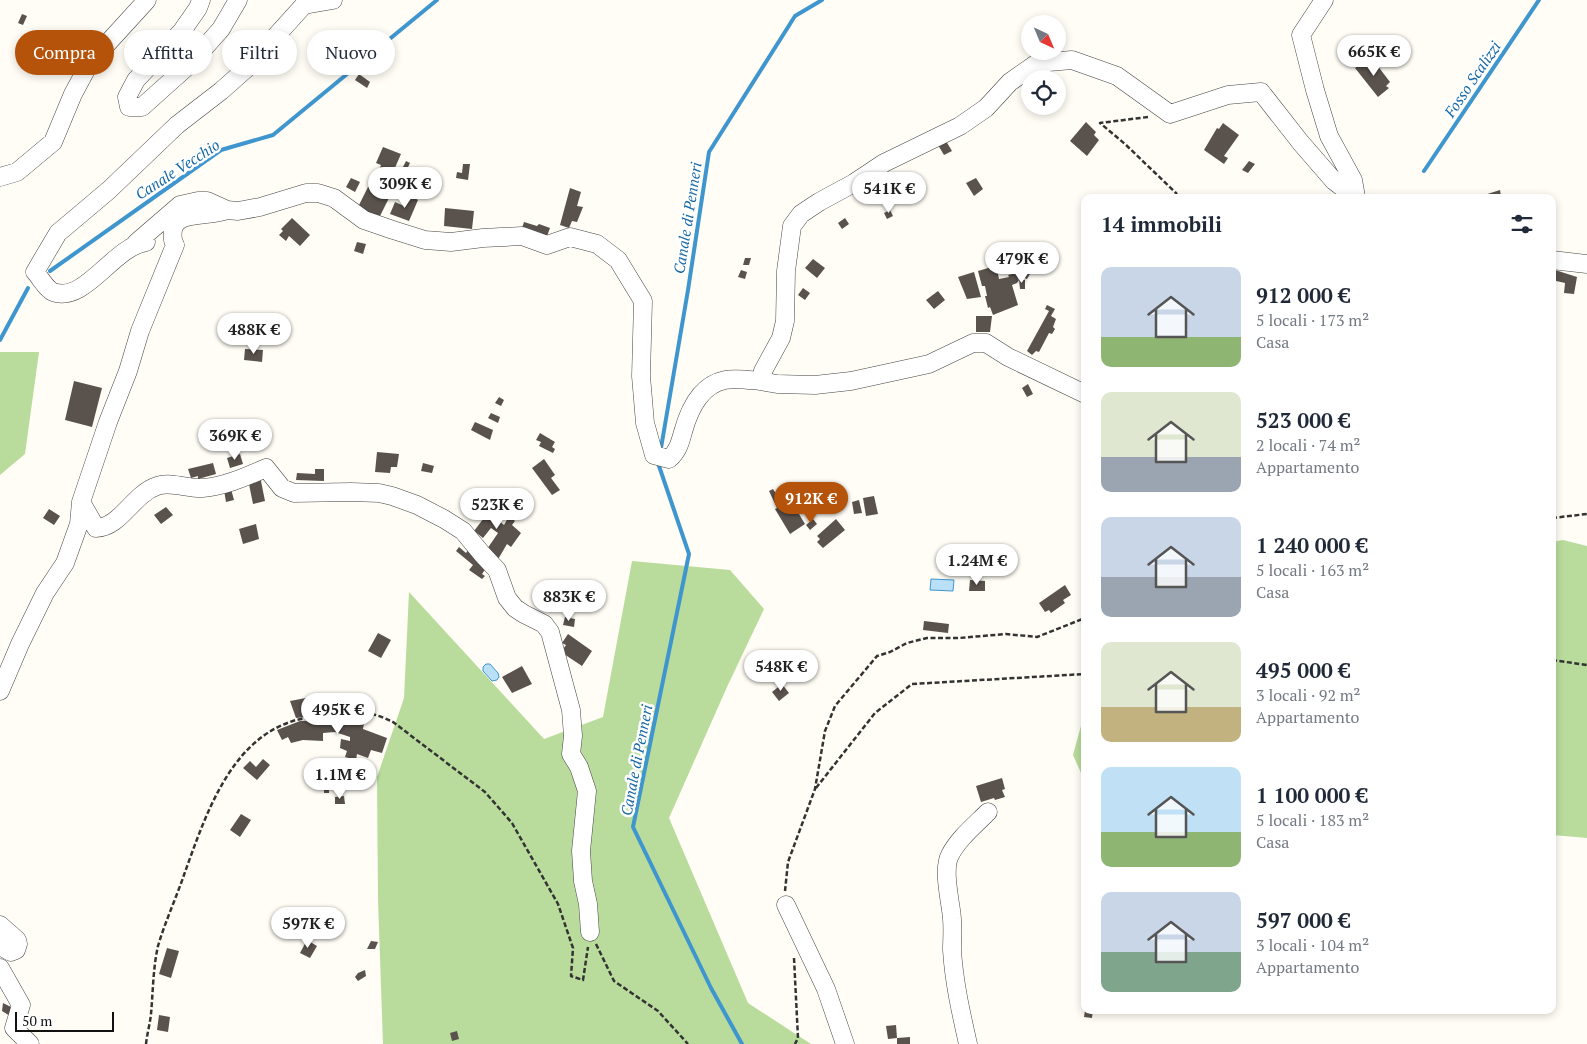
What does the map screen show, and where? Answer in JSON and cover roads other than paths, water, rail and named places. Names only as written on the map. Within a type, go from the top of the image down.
[{"type":"street","points":[[0,177],[18,172],[53,142],[73,94],[87,68],[147,0]]},
{"type":"street","points":[[201,0],[198,8],[182,31],[136,80],[127,97],[129,107],[142,107],[190,64],[221,29],[238,0]]},
{"type":"street","points":[[333,0],[304,3],[247,68],[221,92],[177,125],[109,190],[58,233],[35,272],[52,292],[67,294],[79,290],[180,205],[207,201],[227,210],[238,211],[260,207],[306,193],[318,193],[334,198],[364,220],[425,240],[451,242],[522,236],[547,245],[570,237],[597,244],[618,260],[643,301],[642,386],[645,423],[654,454],[669,458],[677,452],[688,414],[696,400],[711,385],[726,380],[815,385],[851,381],[929,364],[973,343],[986,342],[1008,357],[1081,392]]},
{"type":"street","points":[[1324,0],[1301,35],[1329,136],[1353,180],[1355,194]]},
{"type":"street","points":[[760,381],[762,371],[781,338],[785,321],[786,271],[792,226],[800,214],[854,183],[884,163],[960,126],[986,108],[1010,82],[1037,63],[1072,60],[1117,76],[1170,114],[1228,96],[1261,92],[1334,181],[1352,194]]},
{"type":"street","points":[[0,691],[20,644],[45,594],[65,563],[79,524],[81,502],[140,331],[175,245],[172,239],[174,225],[190,216],[221,213],[227,210]]},
{"type":"street","points":[[136,243],[166,236],[172,239]]},
{"type":"street","points":[[1556,260],[1587,264]]},
{"type":"street","points":[[81,502],[96,528],[103,528],[116,521],[142,493],[157,486],[165,484],[188,488],[213,486],[240,480],[266,468],[282,488],[294,492],[351,492],[392,496],[418,505],[464,532],[497,570],[506,598],[515,608],[544,624],[550,632],[571,710],[573,736],[571,754],[579,767],[587,791],[582,851],[583,881],[588,904],[590,932]]},
{"type":"street","points":[[968,1044],[955,980],[952,919],[947,889],[949,856],[962,839],[988,812]]},
{"type":"street","points":[[786,905],[826,989],[845,1044]]},
{"type":"street","points":[[0,925],[17,940],[18,944],[16,950],[11,952],[0,946]]},
{"type":"street","points":[[0,968],[22,1005],[14,1028],[30,1044]]},
{"type":"water","points":[[931,579],[954,580],[953,591],[930,590]]},
{"type":"water","points":[[486,664],[490,664],[498,673],[499,677],[497,680],[492,681],[483,671],[483,667]]},
{"type":"waterway","name":"Canale Vecchio","points":[[50,271],[221,150],[273,135],[437,0]]},
{"type":"waterway","name":"Canale di Penneri","points":[[661,448],[709,152],[795,16],[822,0]]},
{"type":"waterway","name":"Fosso Scalizzi","points":[[1424,171],[1539,0]]},
{"type":"waterway","name":"Canale Vecchio","points":[[0,340],[28,288]]},
{"type":"waterway","name":"Canale di Penneri","points":[[658,463],[689,554],[633,827],[711,988],[742,1044]]}]
